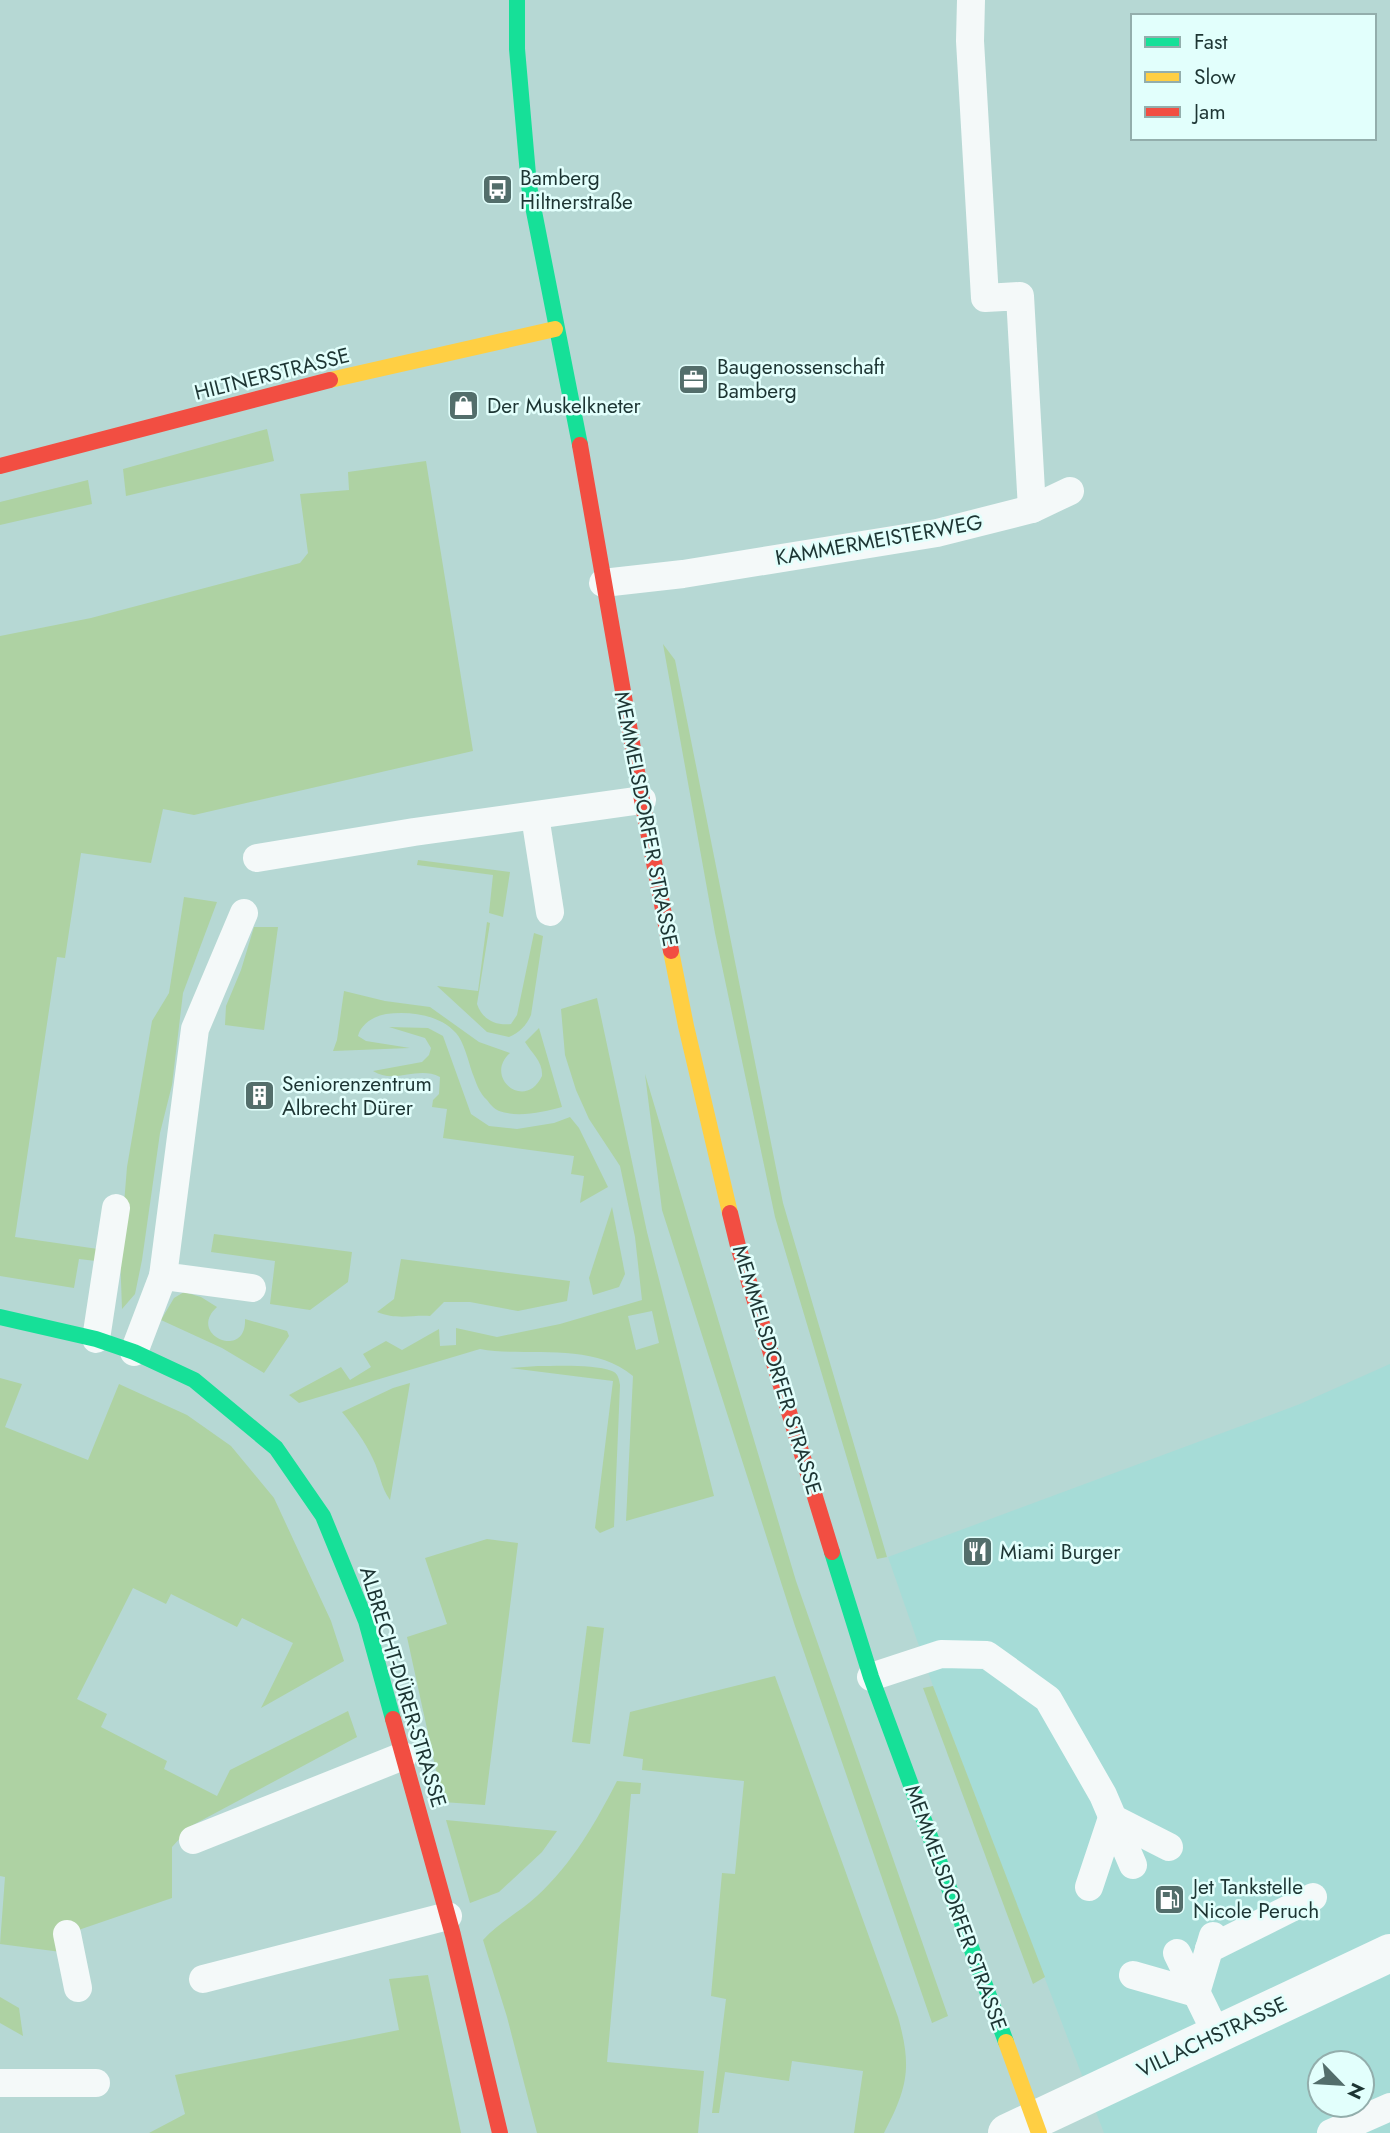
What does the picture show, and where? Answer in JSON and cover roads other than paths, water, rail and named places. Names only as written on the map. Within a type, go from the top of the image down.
[{"type":"main road","name":"MEMMELSDORFER STRASSE","points":[[517,0],[517,49],[529,186],[555,329],[583,458],[603,583],[685,1026],[738,1246],[871,1677],[1027,2129]]},
{"type":"main road","name":"HILTNERSTRASSE","points":[[0,466],[279,392],[555,329]]},
{"type":"main road","name":"ALBRECHT-DÜRER-STRASSE","points":[[0,1317],[96,1339],[134,1352],[194,1380],[276,1448],[323,1516],[366,1621],[448,1916],[500,2133]]},
{"type":"street","name":"VILLACHSTRASSE","points":[[1027,2129],[1390,1953]]},
{"type":"lane","points":[[971,0],[970,41],[985,298],[1020,296],[1032,509]]},
{"type":"lane","name":"KAMMERMEISTERWEG","points":[[603,583],[683,575],[937,533],[1032,509],[1070,491]]},
{"type":"lane","points":[[257,858],[414,832],[642,800]]},
{"type":"lane","points":[[535,816],[550,912]]},
{"type":"lane","points":[[134,1352],[163,1276],[195,1029],[244,913]]},
{"type":"lane","points":[[96,1339],[116,1208]]},
{"type":"lane","points":[[163,1276],[252,1288]]},
{"type":"lane","points":[[871,1677],[941,1654],[987,1655],[1048,1699],[1103,1795],[1133,1865]]},
{"type":"lane","points":[[192,1840],[403,1756]]},
{"type":"lane","points":[[1112,1818],[1169,1847]]},
{"type":"lane","points":[[1089,1887],[1112,1818]]},
{"type":"lane","points":[[1196,1993],[1211,1942],[1313,1897]]},
{"type":"lane","points":[[203,1979],[448,1916]]},
{"type":"lane","points":[[67,1934],[78,1988]]},
{"type":"lane","points":[[1177,1953],[1217,2035]]},
{"type":"lane","points":[[1133,1975],[1196,1993]]},
{"type":"lane","points":[[0,2083],[96,2083]]},
{"type":"lane","points":[[1331,2133],[1390,2107]]},
{"type":"place","name":"Bamberg Hiltnerstraße","points":[[497,190]]},
{"type":"place","name":"Baugenossenschaft Bamberg","points":[[694,379]]},
{"type":"place","name":"Der Muskelkneter","points":[[464,406]]},
{"type":"place","name":"Seniorenzentrum Albrecht Dürer","points":[[259,1096]]},
{"type":"place","name":"Miami Burger","points":[[977,1552]]},
{"type":"place","name":"Jet Tankstelle Nicole Peruch","points":[[1170,1899]]}]
